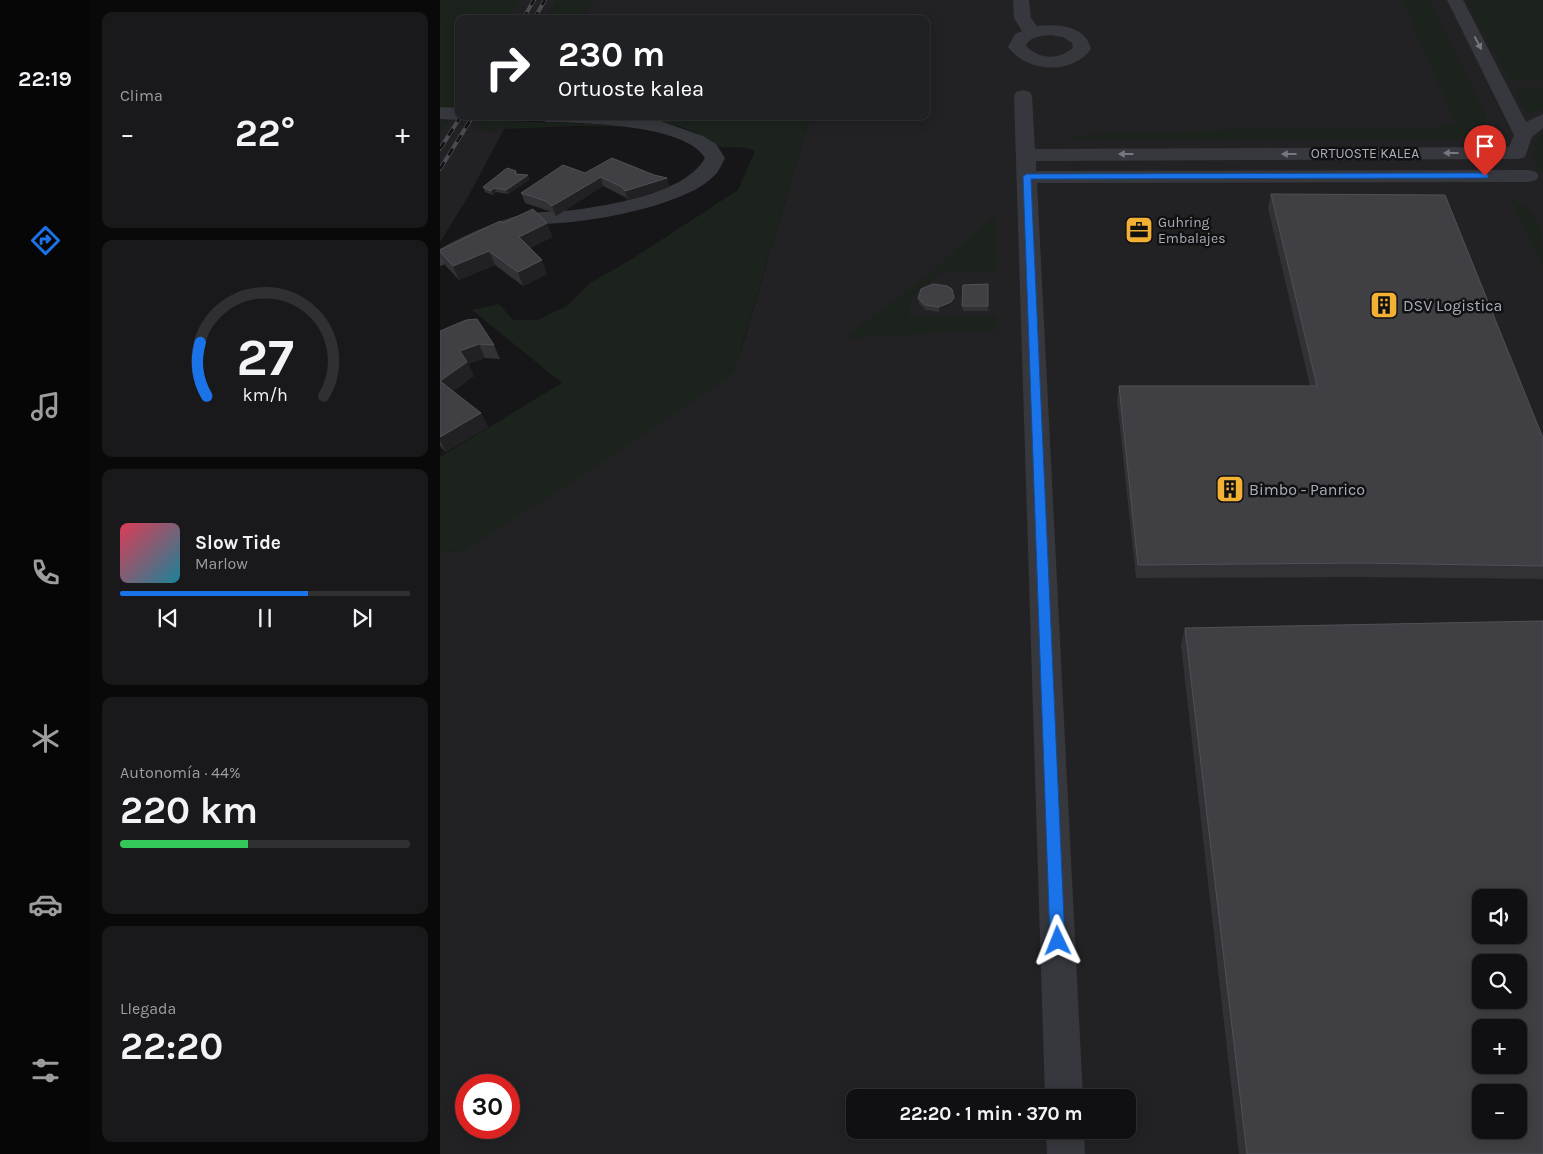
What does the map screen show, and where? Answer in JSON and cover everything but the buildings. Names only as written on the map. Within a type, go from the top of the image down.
[{"type":"street","points":[[1021,0],[1021,18],[1024,24],[1033,32]]},
{"type":"street","points":[[1455,0],[1536,182]]},
{"type":"street","points":[[1023,96],[1064,1089]]},
{"type":"street","points":[[440,113],[455,114]]},
{"type":"street","points":[[440,259],[452,249],[525,220],[580,216],[651,200],[685,187],[702,177],[713,167],[715,158],[709,148],[696,140],[652,124],[615,120]]},
{"type":"street","points":[[1520,144],[1533,125],[1543,120]]},
{"type":"street","name":"ORTUOSTE KALEA","points":[[1027,166],[1213,154],[1520,144]]},
{"type":"street","points":[[1213,154],[1216,176]]},
{"type":"street","name":"ORTUOSTE KALEA","points":[[1027,166],[1216,176],[1536,182]]},
{"type":"street","points":[[1065,1139],[1066,1154]]},
{"type":"shaded area","points":[[440,0],[518,0],[509,15],[455,15],[455,109],[440,132],[440,120],[449,108],[440,107]]},
{"type":"shaded area","points":[[518,0],[558,0],[549,15],[509,15]]},
{"type":"shaded area","points":[[558,0],[593,0],[585,15],[549,15]]},
{"type":"shaded area","points":[[593,0],[1543,0],[1543,1154],[440,1154],[440,551],[461,552],[741,351],[809,120],[930,120],[930,15],[585,15]]},
{"type":"shaded area","points":[[1402,0],[1429,0],[1485,114],[1485,126],[1477,133],[1454,139],[1087,140],[1070,136],[1266,128],[1438,128],[1456,123]]},
{"type":"shaded area","points":[[1466,0],[1543,0],[1543,80],[1509,80]]},
{"type":"shaded area","points":[[1513,87],[1543,87],[1543,109],[1527,114]]},
{"type":"shaded area","points":[[455,109],[455,120],[482,120],[477,130],[504,129],[468,197],[440,242],[440,132]]},
{"type":"shaded area","points":[[482,120],[636,127],[576,126],[476,130]]},
{"type":"shaded area","points":[[654,120],[809,120],[734,373],[585,474],[461,552],[440,551],[440,457],[562,383],[472,310],[499,304],[513,320],[537,320],[567,306],[590,283],[629,261],[738,190],[755,151],[744,148],[717,146],[687,129]]},
{"type":"shaded area","points":[[1543,133],[1543,172],[1534,152],[1536,143]]},
{"type":"shaded area","points":[[1510,198],[1529,211],[1539,226],[1543,267]]},
{"type":"shaded area","points":[[995,215],[996,271],[944,271],[911,297],[908,316],[996,316],[996,330],[844,338],[927,276]]},
{"type":"railway","points":[[525,15],[534,0]]},
{"type":"railway","points":[[536,15],[545,0]]},
{"type":"railway","points":[[440,149],[458,120]]},
{"type":"railway","points":[[440,169],[471,120]]},
{"type":"place","name":"Guhring Embalajes","points":[[1139,230]]},
{"type":"place","name":"DSV Logistica","points":[[1384,305]]},
{"type":"place","name":"Bimbo - Panrico","points":[[1230,489]]},
{"type":"route","points":[[1058,941],[1027,176],[1485,176]]}]
